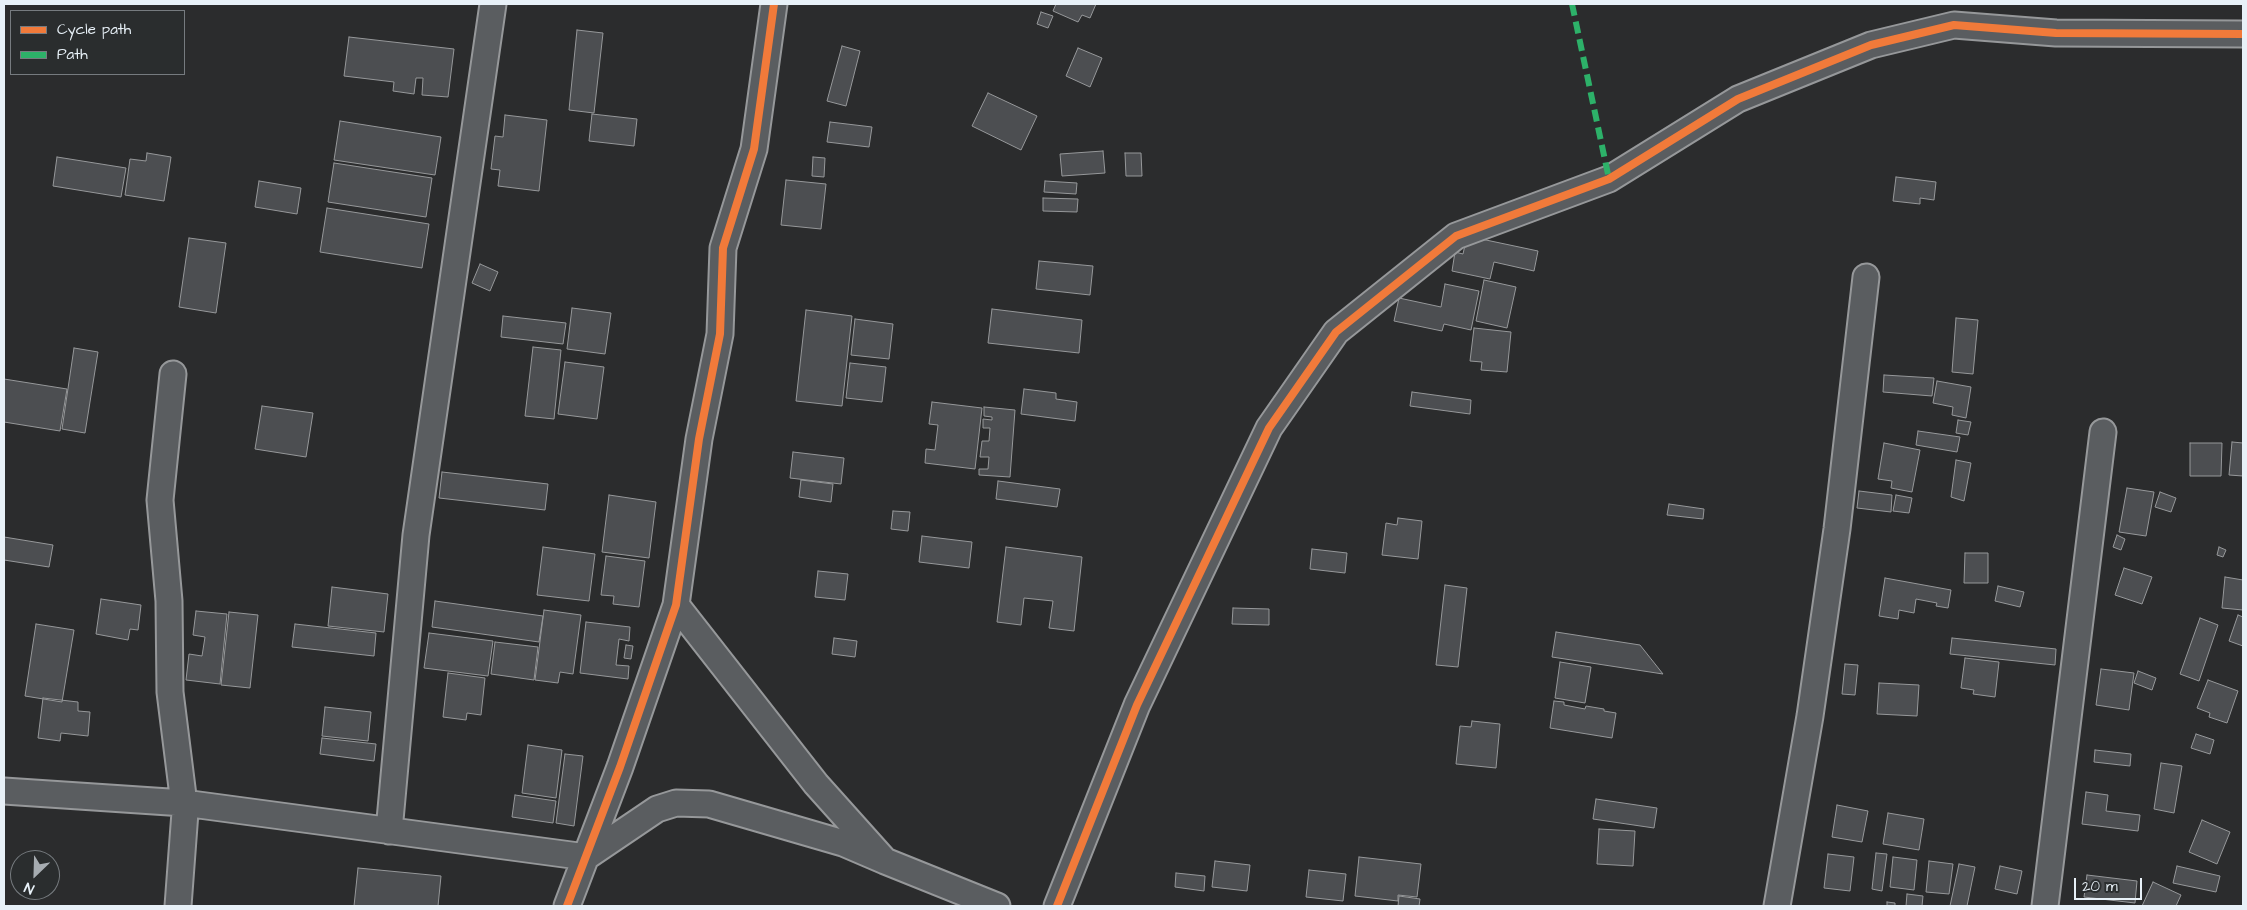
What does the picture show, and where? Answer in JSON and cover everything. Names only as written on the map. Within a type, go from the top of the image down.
[{"type":"street","points":[[389,831],[416,535],[493,4]]},
{"type":"street","points":[[567,906],[620,767],[676,605],[699,440],[720,334],[723,248],[754,149],[774,4]]},
{"type":"street","points":[[1056,906],[1136,705],[1269,428],[1336,332],[1456,236],[1609,179],[1738,98],[1871,45],[1954,25],[2056,33],[2243,34]]},
{"type":"street","points":[[1777,906],[1810,716],[1831,569],[1866,277]]},
{"type":"street","points":[[173,374],[160,500],[169,601],[170,692],[185,812],[178,906]]},
{"type":"street","points":[[2045,906],[2103,432]]},
{"type":"street","points":[[676,605],[816,784],[885,861]]},
{"type":"street","points":[[4,791],[184,803],[586,857],[656,809],[676,803],[709,804],[843,843],[997,906]]},
{"type":"building","points":[[1056,4],[1096,4],[1090,18],[1082,15],[1078,22],[1053,11]]},
{"type":"building","points":[[1041,12],[1053,16],[1048,28],[1037,24]]},
{"type":"building","points":[[577,30],[603,33],[594,113],[569,110]]},
{"type":"building","points":[[349,37],[454,49],[448,97],[422,95],[423,78],[416,78],[414,94],[393,91],[394,82],[344,76]]},
{"type":"building","points":[[842,46],[860,51],[846,106],[827,101]]},
{"type":"building","points":[[1078,48],[1102,58],[1090,87],[1066,76]]},
{"type":"building","points":[[988,93],[1037,116],[1021,150],[972,126]]},
{"type":"building","points":[[592,114],[637,119],[634,146],[589,141]]},
{"type":"building","points":[[505,115],[547,120],[539,191],[498,186],[500,170],[491,169],[495,136],[503,137]]},
{"type":"building","points":[[340,121],[441,137],[435,175],[334,160]]},
{"type":"building","points":[[830,122],[872,127],[869,147],[827,142]]},
{"type":"building","points":[[1103,151],[1105,173],[1062,176],[1060,154]]},
{"type":"building","points":[[147,153],[171,157],[164,201],[125,195],[130,159],[146,161]]},
{"type":"building","points":[[1125,153],[1141,153],[1142,176],[1126,176]]},
{"type":"building","points":[[57,157],[126,168],[121,197],[53,186]]},
{"type":"building","points":[[813,157],[825,158],[824,177],[812,176]]},
{"type":"building","points":[[334,163],[432,178],[426,217],[328,202]]},
{"type":"building","points":[[1896,177],[1936,182],[1934,200],[1920,198],[1920,204],[1893,201]]},
{"type":"building","points":[[786,180],[826,184],[821,229],[781,225]]},
{"type":"building","points":[[259,181],[301,188],[297,214],[255,207]]},
{"type":"building","points":[[1045,181],[1077,183],[1076,194],[1044,192]]},
{"type":"building","points":[[1043,198],[1078,199],[1077,212],[1043,211]]},
{"type":"building","points":[[327,208],[429,224],[422,268],[320,252]]},
{"type":"building","points":[[1467,236],[1538,251],[1534,271],[1494,262],[1490,279],[1452,271],[1455,252],[1463,254]]},
{"type":"building","points":[[189,238],[226,243],[216,313],[179,307]]},
{"type":"building","points":[[1039,261],[1093,266],[1090,295],[1036,289]]},
{"type":"building","points":[[480,264],[498,272],[490,291],[472,283]]},
{"type":"building","points":[[1484,280],[1516,287],[1507,328],[1476,321]]},
{"type":"building","points":[[1445,284],[1479,291],[1471,330],[1444,324],[1442,331],[1394,321],[1399,298],[1441,307]]},
{"type":"building","points":[[572,308],[611,313],[605,354],[567,349]]},
{"type":"building","points":[[992,309],[1082,320],[1079,353],[988,343]]},
{"type":"building","points":[[806,310],[852,316],[842,406],[796,401]]},
{"type":"building","points":[[503,316],[566,323],[563,344],[501,337]]},
{"type":"building","points":[[1956,318],[1978,320],[1973,374],[1952,372]]},
{"type":"building","points":[[855,319],[893,324],[889,359],[851,355]]},
{"type":"building","points":[[1474,328],[1511,332],[1507,372],[1481,370],[1482,362],[1470,361]]},
{"type":"building","points":[[533,347],[561,350],[554,419],[525,416]]},
{"type":"building","points":[[74,348],[98,352],[85,433],[62,429]]},
{"type":"building","points":[[565,362],[604,367],[597,419],[558,414]]},
{"type":"building","points":[[850,363],[886,367],[882,402],[846,398]]},
{"type":"building","points":[[1884,375],[1934,378],[1932,396],[1883,392]]},
{"type":"building","points":[[4,379],[67,389],[60,431],[4,422]]},
{"type":"building","points":[[1937,381],[1971,387],[1966,418],[1952,415],[1953,407],[1933,403]]},
{"type":"building","points":[[1024,389],[1056,393],[1056,399],[1077,402],[1075,421],[1021,414]]},
{"type":"building","points":[[1412,392],[1471,400],[1470,414],[1410,406]]},
{"type":"building","points":[[932,402],[982,408],[975,469],[925,463],[926,449],[935,450],[938,425],[929,424]]},
{"type":"building","points":[[262,406],[313,413],[306,457],[255,449]]},
{"type":"building","points":[[984,407],[1015,410],[1010,477],[979,475],[979,469],[988,469],[989,457],[980,457],[982,441],[989,441],[990,428],[983,428],[983,419],[992,420],[992,417],[984,416]]},
{"type":"building","points":[[1958,420],[1971,422],[1968,435],[1956,433]]},
{"type":"building","points":[[1918,431],[1960,437],[1957,452],[1916,445]]},
{"type":"building","points":[[2232,442],[2243,443],[2243,476],[2229,475]]},
{"type":"building","points":[[1884,443],[1920,450],[1912,492],[1891,488],[1892,481],[1878,479]]},
{"type":"building","points":[[2190,443],[2222,443],[2221,476],[2190,476]]},
{"type":"building","points":[[793,452],[844,458],[841,484],[790,478]]},
{"type":"building","points":[[1956,460],[1971,463],[1964,501],[1951,497]]},
{"type":"building","points":[[442,472],[548,484],[545,510],[439,498]]},
{"type":"building","points":[[801,480],[833,484],[831,502],[799,497]]},
{"type":"building","points":[[998,481],[1060,489],[1057,507],[996,499]]},
{"type":"building","points":[[2127,488],[2154,492],[2146,536],[2119,532]]},
{"type":"building","points":[[1859,491],[1892,495],[1891,512],[1857,508]]},
{"type":"building","points":[[2160,492],[2176,498],[2171,512],[2155,507]]},
{"type":"building","points":[[609,495],[656,502],[649,558],[602,552]]},
{"type":"building","points":[[1896,495],[1912,498],[1909,513],[1893,511]]},
{"type":"building","points":[[1669,504],[1704,509],[1703,519],[1667,515]]},
{"type":"building","points":[[893,511],[910,512],[908,531],[891,529]]},
{"type":"building","points":[[1398,518],[1422,521],[1418,559],[1382,555],[1386,523],[1397,525]]},
{"type":"building","points":[[2117,535],[2125,539],[2121,550],[2113,547]]},
{"type":"building","points":[[922,536],[972,542],[969,568],[919,562]]},
{"type":"building","points":[[4,537],[53,545],[49,567],[4,560]]},
{"type":"building","points":[[543,547],[595,554],[589,601],[537,595]]},
{"type":"building","points":[[1006,547],[1082,557],[1074,631],[1049,628],[1053,601],[1024,598],[1021,625],[997,622]]},
{"type":"building","points":[[2219,547],[2226,550],[2223,557],[2217,555]]},
{"type":"building","points":[[1312,549],[1347,553],[1345,573],[1310,569]]},
{"type":"building","points":[[1965,553],[1988,553],[1988,583],[1964,583]]},
{"type":"building","points":[[606,556],[645,561],[639,607],[613,604],[614,596],[601,595]]},
{"type":"building","points":[[2124,568],[2152,577],[2142,604],[2115,595]]},
{"type":"building","points":[[818,571],[848,574],[845,600],[815,597]]},
{"type":"building","points":[[2225,577],[2243,580],[2243,610],[2222,608]]},
{"type":"building","points":[[1885,578],[1951,590],[1948,608],[1936,606],[1937,603],[1916,599],[1914,613],[1899,610],[1898,619],[1879,616]]},
{"type":"building","points":[[1445,585],[1467,588],[1458,667],[1436,665]]},
{"type":"building","points":[[1998,586],[2024,592],[2020,607],[1995,601]]},
{"type":"building","points":[[332,587],[388,594],[384,632],[328,626]]},
{"type":"building","points":[[101,599],[141,605],[138,630],[130,629],[128,640],[96,634]]},
{"type":"building","points":[[435,601],[543,616],[539,642],[432,627]]},
{"type":"building","points":[[1233,608],[1269,609],[1269,625],[1232,624]]},
{"type":"building","points":[[544,610],[581,615],[573,674],[560,672],[558,683],[535,680]]},
{"type":"building","points":[[196,611],[227,614],[220,684],[186,680],[189,654],[202,656],[205,637],[193,635]]},
{"type":"building","points":[[229,612],[258,615],[250,688],[221,685]]},
{"type":"building","points":[[2238,615],[2243,617],[2243,646],[2229,641]]},
{"type":"building","points":[[2200,618],[2218,625],[2199,681],[2180,674]]},
{"type":"building","points":[[586,622],[630,627],[629,641],[619,639],[616,665],[629,666],[628,679],[580,673]]},
{"type":"building","points":[[36,624],[74,630],[62,702],[25,696]]},
{"type":"building","points":[[295,624],[376,633],[374,656],[292,647]]},
{"type":"building","points":[[1556,632],[1640,645],[1663,674],[1552,657]]},
{"type":"building","points":[[429,633],[493,641],[488,676],[424,668]]},
{"type":"building","points":[[834,638],[857,641],[855,657],[832,654]]},
{"type":"building","points":[[1952,638],[2056,649],[2055,665],[1950,654]]},
{"type":"building","points":[[495,642],[538,647],[534,680],[491,674]]},
{"type":"building","points":[[626,645],[633,646],[631,659],[624,658]]},
{"type":"building","points":[[1965,658],[1999,662],[1995,697],[1973,694],[1974,690],[1961,688]]},
{"type":"building","points":[[1560,662],[1591,667],[1585,703],[1555,698]]},
{"type":"building","points":[[1845,664],[1858,665],[1855,695],[1842,694]]},
{"type":"building","points":[[2101,669],[2134,673],[2129,710],[2096,705]]},
{"type":"building","points":[[2138,671],[2156,678],[2152,690],[2134,683]]},
{"type":"building","points":[[448,673],[485,678],[481,715],[467,713],[466,720],[443,717]]},
{"type":"building","points":[[2208,680],[2238,691],[2227,723],[2209,717],[2210,713],[2197,708]]},
{"type":"building","points":[[1879,683],[1919,685],[1917,716],[1877,714]]},
{"type":"building","points":[[43,698],[78,702],[78,711],[90,712],[88,736],[61,733],[60,741],[38,738]]},
{"type":"building","points":[[1554,701],[1564,702],[1564,705],[1585,709],[1586,706],[1616,713],[1612,738],[1550,728]]},
{"type":"building","points":[[325,707],[371,712],[368,741],[322,736]]},
{"type":"building","points":[[1472,721],[1500,724],[1496,768],[1456,764],[1460,726],[1471,727]]},
{"type":"building","points":[[2196,734],[2214,740],[2210,754],[2191,748]]},
{"type":"building","points":[[322,738],[376,744],[374,761],[320,754]]},
{"type":"building","points":[[528,745],[562,750],[556,798],[522,793]]},
{"type":"building","points":[[2095,750],[2131,754],[2130,766],[2094,762]]},
{"type":"building","points":[[565,754],[583,756],[574,826],[556,823]]},
{"type":"building","points":[[2161,763],[2182,766],[2174,813],[2154,809]]},
{"type":"building","points":[[2086,792],[2108,795],[2106,811],[2140,815],[2138,831],[2082,824]]},
{"type":"building","points":[[515,795],[556,801],[553,823],[512,817]]},
{"type":"building","points":[[1596,799],[1657,808],[1654,828],[1593,819]]},
{"type":"building","points":[[1837,805],[1868,811],[1862,842],[1832,837]]},
{"type":"building","points":[[1888,813],[1924,819],[1919,850],[1883,844]]},
{"type":"building","points":[[2202,820],[2230,832],[2217,864],[2189,852]]},
{"type":"building","points":[[1599,829],[1635,831],[1633,866],[1597,864]]},
{"type":"building","points":[[1876,853],[1887,854],[1882,891],[1872,889]]},
{"type":"building","points":[[1828,854],[1854,857],[1850,891],[1824,888]]},
{"type":"building","points":[[1359,857],[1421,864],[1417,897],[1398,895],[1398,901],[1355,896]]},
{"type":"building","points":[[1893,857],[1917,860],[1914,890],[1890,887]]},
{"type":"building","points":[[1215,861],[1250,865],[1247,891],[1212,887]]},
{"type":"building","points":[[1929,861],[1953,864],[1949,894],[1926,892]]},
{"type":"building","points":[[1959,864],[1975,867],[1967,906],[1950,906]]},
{"type":"building","points":[[2000,866],[2022,871],[2017,894],[1995,889]]},
{"type":"building","points":[[2177,866],[2220,876],[2216,892],[2173,883]]},
{"type":"building","points":[[358,868],[441,876],[438,906],[354,906]]},
{"type":"building","points":[[1309,870],[1346,874],[1343,901],[1306,897]]},
{"type":"building","points":[[1176,873],[1205,876],[1204,891],[1175,887]]},
{"type":"building","points":[[2087,875],[2137,881],[2135,903],[2084,897]]},
{"type":"building","points":[[2153,882],[2181,895],[2176,906],[2142,906]]},
{"type":"building","points":[[1907,894],[1923,896],[1922,906],[1906,906]]},
{"type":"building","points":[[1399,896],[1420,899],[1419,906],[1398,906]]},
{"type":"building","points":[[1887,902],[1895,903],[1895,906],[1887,906]]},
{"type":"marked path","points":[[1572,4],[1609,179]]},
{"type":"cycle path","points":[[567,906],[620,767],[676,605],[699,439],[720,334],[723,248],[754,149],[774,4]]},
{"type":"cycle path","points":[[1057,906],[1137,705],[1269,428],[1336,332],[1456,236],[1609,179],[1738,99],[1871,45],[1954,25],[2056,33],[2243,34]]}]
